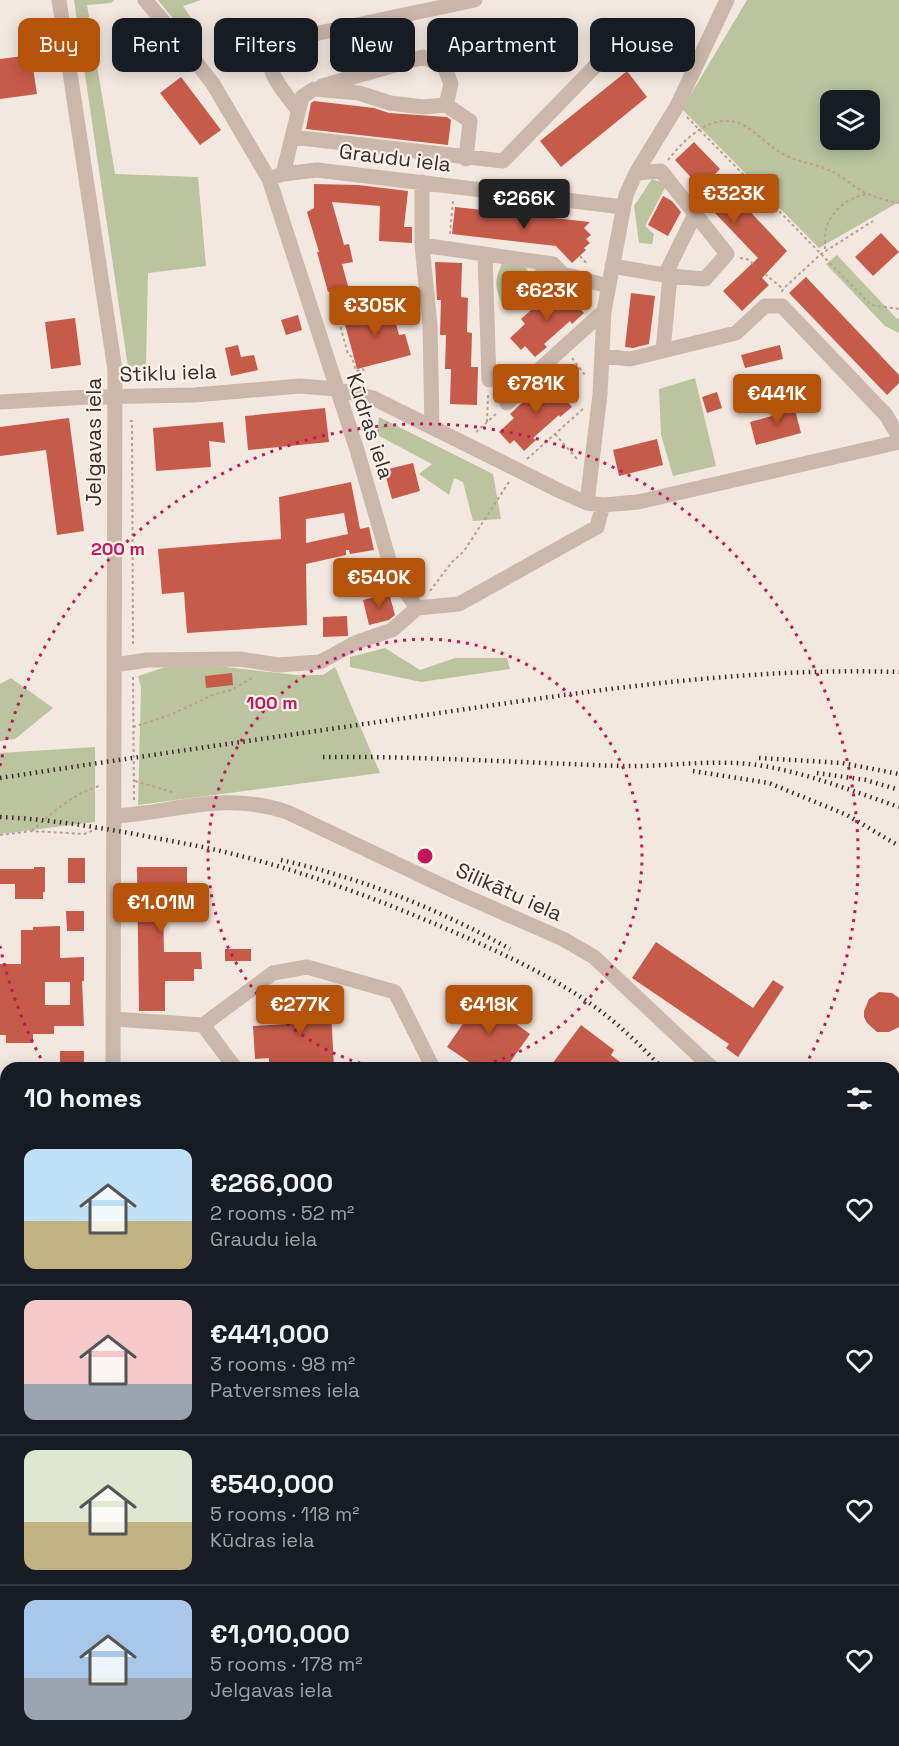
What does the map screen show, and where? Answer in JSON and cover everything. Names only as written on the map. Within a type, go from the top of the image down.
[{"type":"street","name":"Jelgavas iela","points":[[59,0],[115,370],[114,1062]]},
{"type":"street","name":"Kūdras iela","points":[[145,0],[213,84],[276,176],[336,389],[357,450],[393,574],[417,608]]},
{"type":"street","points":[[298,110],[275,80],[270,67],[272,53],[278,44],[286,40],[475,0]]},
{"type":"street","points":[[587,503],[600,394],[604,311],[626,195],[636,173],[677,106],[727,0]]},
{"type":"street","points":[[276,176],[292,137],[302,97],[314,89],[423,57],[444,66],[452,84],[446,105]]},
{"type":"street","points":[[292,137],[465,159],[503,161],[590,72]]},
{"type":"street","points":[[314,89],[358,93],[390,103],[423,107],[446,105],[470,121],[465,159]]},
{"type":"street","name":"Graudu iela","points":[[276,176],[317,170],[623,207]]},
{"type":"street","points":[[612,266],[667,276],[705,279],[727,254],[661,171],[636,173]]},
{"type":"street","points":[[422,182],[422,245],[430,325],[432,427]]},
{"type":"street","points":[[663,351],[667,276],[695,214]]},
{"type":"street","points":[[422,245],[553,264],[563,274],[609,286]]},
{"type":"street","points":[[485,254],[489,380]]},
{"type":"street","points":[[522,292],[553,264]]},
{"type":"street","points":[[602,356],[630,359],[736,333],[765,306],[782,306],[886,416],[899,441]]},
{"type":"street","points":[[507,403],[604,311]]},
{"type":"street","name":"Stiklu iela","points":[[0,402],[114,396],[194,395],[300,386],[336,389],[373,398],[516,470],[587,503],[603,505],[658,498],[899,441]]},
{"type":"street","points":[[115,665],[147,660],[240,659],[278,665],[320,662],[357,642],[392,630],[417,608],[459,604],[469,599],[597,527],[603,505]]},
{"type":"street","name":"Silikātu iela","points":[[115,816],[210,803],[240,802],[265,805],[287,812],[456,892],[563,939],[594,957],[706,1062]]},
{"type":"street","points":[[114,1020],[203,1025],[273,973],[307,967],[395,992],[430,1062]]},
{"type":"street","points":[[203,1025],[231,1062]]},
{"type":"path","points":[[677,106],[871,305],[899,309]]},
{"type":"path","points":[[661,171],[681,143],[719,121],[734,121],[746,126],[770,147],[787,156],[829,170],[868,194],[899,203]]},
{"type":"path","points":[[825,251],[829,220],[855,195],[868,194]]},
{"type":"path","points":[[448,249],[453,206]]},
{"type":"path","points":[[782,306],[783,289],[820,254],[873,221]]},
{"type":"path","points":[[765,274],[783,289]]},
{"type":"path","points":[[334,304],[348,354],[352,357],[356,371],[363,369],[365,374]]},
{"type":"path","points":[[564,348],[586,376]]},
{"type":"path","points":[[487,422],[489,380]]},
{"type":"path","points":[[532,456],[600,394]]},
{"type":"path","points":[[357,450],[400,411]]},
{"type":"path","points":[[479,430],[491,418]]},
{"type":"path","points":[[132,421],[134,815]]},
{"type":"path","points":[[555,434],[591,474]]},
{"type":"path","points":[[417,608],[478,532],[516,470]]},
{"type":"path","points":[[134,727],[170,715],[215,694],[231,690],[278,665]]},
{"type":"path","points":[[134,781],[177,794]]},
{"type":"path","points":[[32,831],[48,816],[84,790],[100,786]]},
{"type":"path","points":[[0,835],[32,831],[84,834],[99,828]]},
{"type":"green space","points":[[74,0],[114,0],[111,3],[87,5],[89,18],[77,18]]},
{"type":"green space","points":[[158,0],[201,0],[183,6],[191,18],[172,18]]},
{"type":"green space","points":[[747,0],[899,0],[899,202],[819,248],[682,109]]},
{"type":"green space","points":[[85,72],[98,72],[115,174],[198,177],[206,266],[148,273],[146,365],[128,367]]},
{"type":"green space","points":[[652,179],[667,184],[645,226],[654,234],[652,244],[639,243],[634,206]]},
{"type":"green space","points":[[837,255],[897,319],[899,318],[899,333],[885,326],[826,264]]},
{"type":"green space","points":[[502,264],[525,266],[529,274],[515,288],[520,294],[505,310],[496,287]]},
{"type":"green space","points":[[695,378],[716,466],[673,476],[661,435],[659,389]]},
{"type":"green space","points":[[379,417],[493,474],[501,519],[473,521],[463,482],[454,478],[449,495],[419,474],[432,464],[377,435]]},
{"type":"green space","points":[[385,648],[420,670],[455,658],[507,658],[510,669],[421,682],[350,667],[350,657]]},
{"type":"green space","points":[[181,662],[296,675],[323,675],[335,667],[380,773],[138,805],[141,687],[138,676]]},
{"type":"green space","points":[[11,678],[53,708],[15,739],[0,741],[0,684]]},
{"type":"green space","points":[[95,747],[95,822],[0,834],[0,753]]},
{"type":"building","points":[[18,57],[18,72],[34,72],[37,94],[0,99],[0,59]]},
{"type":"building","points":[[626,72],[647,97],[561,167],[540,141]]},
{"type":"building","points":[[181,77],[221,130],[200,145],[160,93]]},
{"type":"building","points":[[314,101],[374,108],[389,113],[447,117],[451,120],[448,145],[306,129],[311,103]]},
{"type":"building","points":[[694,142],[720,169],[715,174],[787,251],[762,278],[769,285],[742,311],[723,291],[758,258],[693,190],[698,185],[675,160]]},
{"type":"building","points":[[314,184],[358,185],[408,191],[404,227],[412,227],[412,243],[379,241],[380,206],[332,202],[344,245],[349,244],[353,262],[342,264],[348,286],[328,292],[307,212],[314,208]]},
{"type":"building","points":[[663,196],[672,201],[681,212],[668,236],[648,225]]},
{"type":"building","points":[[455,207],[590,222],[584,228],[591,235],[586,239],[590,243],[572,263],[556,246],[452,234]]},
{"type":"building","points":[[881,233],[899,252],[873,276],[855,257]]},
{"type":"building","points":[[435,262],[462,263],[461,297],[468,298],[467,332],[472,333],[471,367],[478,367],[477,405],[450,404],[451,369],[445,369],[446,335],[440,335],[441,300],[437,300]]},
{"type":"building","points":[[806,277],[899,375],[899,383],[887,395],[789,293]]},
{"type":"building","points":[[568,287],[578,299],[574,302],[584,313],[572,324],[570,321],[544,344],[547,347],[535,357],[525,346],[521,350],[510,338],[525,324],[521,319],[548,295],[553,301]]},
{"type":"building","points":[[631,293],[655,296],[649,344],[633,348],[625,347]]},
{"type":"building","points":[[391,305],[399,335],[405,334],[411,355],[357,369],[343,317]]},
{"type":"building","points":[[298,315],[302,330],[286,335],[281,320]]},
{"type":"building","points":[[75,318],[81,365],[51,369],[45,322]]},
{"type":"building","points":[[238,345],[241,357],[254,355],[258,370],[231,376],[225,348]]},
{"type":"building","points":[[780,345],[783,359],[745,368],[741,355]]},
{"type":"building","points":[[557,380],[568,392],[563,396],[572,407],[560,417],[559,415],[533,438],[536,440],[524,451],[514,440],[510,444],[499,432],[514,418],[510,414],[537,389],[541,395]]},
{"type":"building","points":[[717,392],[722,408],[707,413],[702,397]]},
{"type":"building","points":[[793,402],[801,433],[756,445],[750,422],[779,414],[777,406]]},
{"type":"building","points":[[325,408],[329,442],[248,450],[245,416]]},
{"type":"building","points":[[69,418],[84,531],[57,535],[46,450],[0,456],[0,427]]},
{"type":"building","points":[[223,422],[225,443],[209,441],[211,467],[156,471],[153,428]]},
{"type":"building","points":[[657,439],[663,465],[619,476],[613,450]]},
{"type":"building","points":[[413,463],[420,491],[392,499],[384,470]]},
{"type":"building","points":[[351,482],[360,529],[369,527],[374,550],[350,554],[349,550],[346,550],[346,555],[306,564],[307,625],[187,633],[184,592],[162,594],[158,549],[281,539],[279,497]],"holes":[[[344,513],[348,534],[306,543],[306,519]]]},
{"type":"building","points":[[389,593],[395,615],[389,620],[369,625],[363,600]]},
{"type":"building","points":[[347,616],[348,636],[323,637],[323,617]]},
{"type":"building","points":[[232,673],[233,685],[206,688],[205,676]]},
{"type":"building","points":[[68,858],[85,858],[85,883],[68,883]]},
{"type":"building","points":[[34,867],[45,867],[43,899],[15,899],[15,884],[0,884],[0,869],[34,869]]},
{"type":"building","points":[[137,867],[187,867],[187,895],[201,895],[201,908],[163,908],[164,952],[201,952],[202,969],[194,969],[194,981],[165,981],[165,1011],[139,1011]]},
{"type":"building","points":[[66,911],[84,911],[84,931],[67,931]]},
{"type":"building","points":[[60,926],[60,958],[84,957],[84,981],[82,981],[84,1026],[54,1026],[54,1034],[33,1034],[33,1043],[6,1043],[6,1035],[0,1035],[0,964],[21,964],[21,930],[33,930],[33,927]],"holes":[[[45,982],[70,982],[70,1005],[45,1005]]]},
{"type":"building","points":[[656,942],[753,1008],[773,980],[784,987],[738,1057],[726,1048],[729,1044],[632,978]]},
{"type":"building","points":[[225,949],[251,949],[251,961],[225,961]]},
{"type":"building","points":[[330,989],[334,1062],[269,1062],[269,1058],[255,1059],[253,1026],[302,1023],[300,990]]},
{"type":"building","points":[[879,992],[892,993],[899,998],[899,1027],[889,1032],[877,1032],[864,1017],[869,999]]},
{"type":"building","points":[[484,993],[508,1010],[504,1015],[530,1034],[510,1062],[469,1062],[447,1047]]},
{"type":"building","points":[[581,1025],[614,1050],[611,1055],[620,1062],[553,1062]]},
{"type":"building","points":[[60,1051],[84,1051],[84,1062],[60,1062]]},
{"type":"railway","points":[[0,778],[615,688],[785,673],[899,672]]},
{"type":"railway","points":[[323,757],[623,766],[746,764],[798,774],[899,807]]},
{"type":"railway","points":[[759,758],[842,763],[899,774]]},
{"type":"railway","points":[[693,771],[769,783],[847,815],[899,846]]},
{"type":"railway","points":[[817,773],[866,780],[899,790]]},
{"type":"railway","points":[[0,817],[85,826],[212,849],[291,870],[370,898],[483,945],[554,981],[608,1017],[656,1062]]},
{"type":"railway","points":[[281,860],[341,876],[399,896],[483,934],[510,949]]}]
